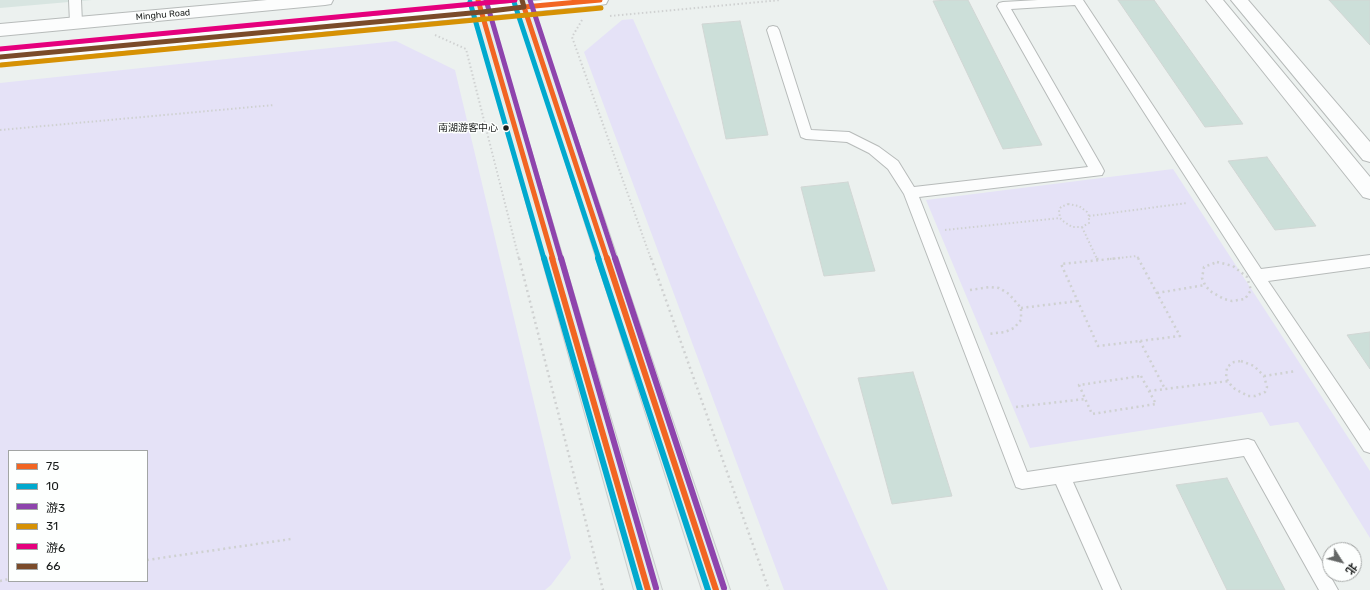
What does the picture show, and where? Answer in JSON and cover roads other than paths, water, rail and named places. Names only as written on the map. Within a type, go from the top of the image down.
[{"type":"main road","name":"Minghu Road","points":[[0,30],[325,0]]},
{"type":"main road","points":[[0,57],[480,6],[600,0]]},
{"type":"main road","points":[[1214,0],[1370,191]]},
{"type":"main road","points":[[1239,0],[1370,155]]},
{"type":"main road","points":[[523,4],[716,590]]},
{"type":"main road","points":[[480,6],[648,590]]},
{"type":"lane","points":[[75,0],[76,23]]},
{"type":"lane","points":[[910,193],[1097,171],[1003,6],[1078,1],[1207,200],[1370,445]]},
{"type":"lane","points":[[773,30],[806,134],[849,137],[874,150],[892,165],[910,193],[1022,481],[1248,447],[1329,590]]},
{"type":"lane","points":[[1257,276],[1370,261]]},
{"type":"lane","points":[[1061,475],[1112,590]]},
{"type":"place","name":"南湖游客中心","points":[[506,128]]}]
